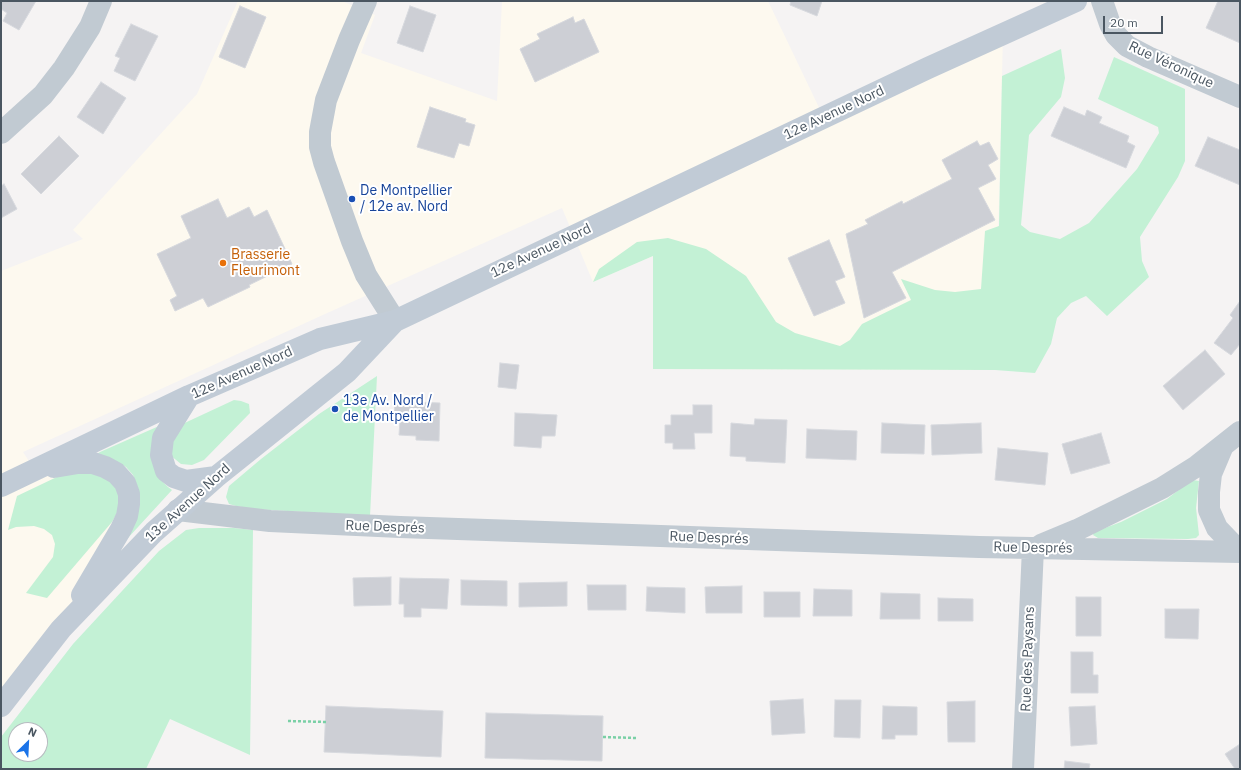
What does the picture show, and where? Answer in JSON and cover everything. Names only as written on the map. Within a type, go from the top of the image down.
[{"type":"main road","name":"12e Avenue Nord","points":[[1,486],[189,396],[320,339],[395,321],[928,68],[1076,1]]},
{"type":"main road","name":"13e Avenue Nord","points":[[1,706],[62,629],[154,532],[216,477],[347,372],[395,321]]},
{"type":"main road","points":[[189,396],[163,438],[161,455],[166,471],[174,477],[186,481],[216,477]]},
{"type":"main road","points":[[34,469],[78,463],[93,463],[116,473],[125,483],[129,494],[127,516],[121,529],[62,629]]},
{"type":"street","points":[[1,133],[43,95],[64,68],[90,27],[101,1]]},
{"type":"street","points":[[366,1],[326,100],[320,132],[320,147],[326,170],[366,275],[395,321]]},
{"type":"street","name":"Rue Véronique","points":[[1102,1],[1116,36],[1127,46],[1148,57],[1240,97]]},
{"type":"street","points":[[1033,548],[1078,530],[1162,488],[1197,466],[1222,448],[1240,432]]},
{"type":"street","points":[[1222,448],[1211,474],[1209,510],[1217,528],[1240,552]]},
{"type":"street","name":"Rue Després","points":[[178,510],[230,517],[295,523],[416,528],[979,547],[1240,552]]},
{"type":"street","name":"Rue des Paysans","points":[[1023,769],[1033,548]]},
{"type":"path","points":[[288,721],[326,722]]},
{"type":"path","points":[[603,737],[637,738]]},
{"type":"shaded area","points":[[238,1],[342,1],[375,15],[361,53],[497,101],[502,1],[768,1],[824,118],[1003,34],[995,370],[653,369],[653,256],[593,282],[562,208],[23,452],[34,469],[129,494],[61,629],[1,706],[1,271],[83,239],[73,230],[197,94]]},
{"type":"green space","points":[[1061,49],[1065,78],[1061,97],[1029,135],[1021,225],[1030,232],[1060,239],[1089,223],[1137,169],[1159,133],[1158,127],[1098,99],[1114,57],[1185,89],[1185,161],[1178,177],[1140,237],[1142,261],[1149,277],[1107,316],[1086,296],[1071,303],[1057,318],[1051,344],[1035,373],[995,370],[653,369],[653,256],[593,282],[599,269],[637,242],[668,238],[706,249],[746,276],[776,322],[795,333],[840,346],[850,340],[862,324],[911,300],[901,279],[935,290],[955,292],[981,289],[985,231],[999,226],[1002,76]]},
{"type":"green space","points":[[377,376],[370,516],[254,509],[229,504],[226,497],[229,486],[319,414]]},
{"type":"green space","points":[[234,400],[249,404],[250,413],[204,460],[192,465],[181,464],[170,455],[176,427]]},
{"type":"green space","points":[[159,426],[157,476],[172,490],[127,539],[136,521],[140,502],[138,488],[133,475],[126,467],[114,460],[97,454]]},
{"type":"green space","points":[[95,472],[106,477],[117,489],[120,501],[118,511],[112,522],[47,598],[26,593],[53,557],[55,544],[52,535],[44,529],[34,526],[16,527],[8,530],[17,496],[61,475]]},
{"type":"green space","points":[[1193,480],[1199,481],[1196,508],[1199,535],[1196,538],[1098,538],[1093,535],[1094,532],[1121,522],[1167,499]]},
{"type":"green space","points":[[199,528],[234,528],[253,530],[250,755],[170,719],[146,769],[1,769],[1,737],[8,728],[8,762],[48,762],[48,722],[13,722],[73,644],[159,551],[186,530]]},
{"type":"building","points":[[1,1],[36,1],[19,30],[3,21],[7,13],[1,9]]},
{"type":"building","points":[[791,1],[822,1],[817,16],[790,5]]},
{"type":"building","points":[[1218,1],[1240,1],[1240,43],[1206,28]]},
{"type":"building","points":[[240,6],[266,17],[245,68],[219,57]]},
{"type":"building","points":[[410,6],[436,15],[423,52],[397,43]]},
{"type":"building","points":[[573,17],[575,23],[584,19],[599,52],[535,82],[520,49],[540,39],[537,34]]},
{"type":"building","points":[[131,24],[158,36],[135,81],[114,71],[120,58],[115,56]]},
{"type":"building","points":[[101,82],[126,98],[103,134],[77,117]]},
{"type":"building","points":[[430,107],[466,119],[465,122],[475,125],[469,146],[459,143],[454,158],[417,147]]},
{"type":"building","points":[[1064,107],[1085,116],[1087,110],[1102,117],[1099,123],[1129,136],[1127,142],[1135,146],[1126,168],[1051,136]]},
{"type":"building","points":[[59,136],[79,156],[41,194],[21,174]]},
{"type":"building","points":[[1208,137],[1240,150],[1240,185],[1195,166]]},
{"type":"building","points":[[977,141],[980,146],[989,142],[998,159],[988,165],[996,179],[978,188],[995,220],[892,272],[906,298],[864,318],[846,234],[868,224],[865,220],[902,201],[903,204],[952,179],[942,160]]},
{"type":"building","points":[[4,184],[17,209],[1,218],[1,186]]},
{"type":"building","points":[[218,199],[227,218],[249,207],[254,217],[267,210],[292,264],[249,285],[250,287],[208,307],[203,298],[175,311],[170,300],[177,296],[157,254],[191,238],[181,216]]},
{"type":"building","points":[[829,240],[845,277],[835,281],[845,303],[814,316],[788,258]]},
{"type":"building","points":[[1240,301],[1240,344],[1231,355],[1214,343],[1233,318],[1230,315]]},
{"type":"building","points":[[1205,350],[1225,374],[1183,410],[1163,386]]},
{"type":"building","points":[[500,363],[519,365],[516,389],[498,387]]},
{"type":"building","points":[[395,401],[440,403],[439,441],[416,440],[416,436],[399,435],[400,420],[394,420]]},
{"type":"building","points":[[693,405],[712,405],[712,433],[694,433],[695,449],[673,449],[673,443],[665,443],[665,425],[671,425],[671,415],[693,415]]},
{"type":"building","points":[[515,413],[557,415],[555,436],[542,436],[541,448],[514,446]]},
{"type":"building","points":[[755,419],[787,420],[785,463],[746,461],[746,457],[730,456],[731,423],[754,425]]},
{"type":"building","points":[[882,423],[925,425],[924,454],[881,453]]},
{"type":"building","points":[[981,423],[982,453],[932,455],[931,425]]},
{"type":"building","points":[[807,429],[857,431],[856,460],[806,458]]},
{"type":"building","points":[[1101,433],[1110,463],[1071,474],[1062,444]]},
{"type":"building","points":[[998,448],[1048,453],[1045,485],[995,480]]},
{"type":"building","points":[[391,577],[391,605],[354,606],[353,578]]},
{"type":"building","points":[[400,578],[449,579],[447,609],[421,608],[421,617],[404,617],[404,604],[399,604]]},
{"type":"building","points":[[461,580],[507,581],[507,606],[461,605]]},
{"type":"building","points":[[567,582],[567,606],[519,607],[519,583]]},
{"type":"building","points":[[587,585],[626,585],[626,610],[588,610]]},
{"type":"building","points":[[742,586],[742,613],[706,613],[705,587]]},
{"type":"building","points":[[647,587],[685,588],[685,613],[646,611]]},
{"type":"building","points":[[814,589],[852,590],[852,616],[813,616]]},
{"type":"building","points":[[764,592],[800,592],[800,617],[764,617]]},
{"type":"building","points":[[881,593],[920,594],[920,619],[880,619]]},
{"type":"building","points":[[1076,597],[1101,597],[1101,636],[1076,636]]},
{"type":"building","points":[[938,598],[973,599],[973,621],[938,621]]},
{"type":"building","points":[[1165,609],[1199,609],[1198,639],[1165,638]]},
{"type":"building","points":[[1071,652],[1093,652],[1093,675],[1098,675],[1098,693],[1071,693]]},
{"type":"building","points":[[803,699],[805,733],[772,735],[770,701]]},
{"type":"building","points":[[835,700],[861,700],[860,738],[834,737]]},
{"type":"building","points":[[975,701],[975,742],[948,742],[947,702]]},
{"type":"building","points":[[326,706],[443,711],[441,757],[324,752]]},
{"type":"building","points":[[883,706],[917,707],[917,735],[895,735],[895,739],[882,739]]},
{"type":"building","points":[[1095,706],[1097,744],[1071,746],[1069,707]]},
{"type":"building","points":[[486,713],[603,716],[602,761],[485,758]]},
{"type":"building","points":[[1240,744],[1240,769],[1235,769],[1225,754]]},
{"type":"building","points":[[1065,761],[1090,764],[1089,769],[1064,769]]},
{"type":"place","name":"De Montpellier / 12e av. Nord","points":[[352,199]]},
{"type":"place","name":"Brasserie Fleurimont","points":[[223,263]]},
{"type":"place","name":"13e Av. Nord / de Montpellier","points":[[335,409]]}]
